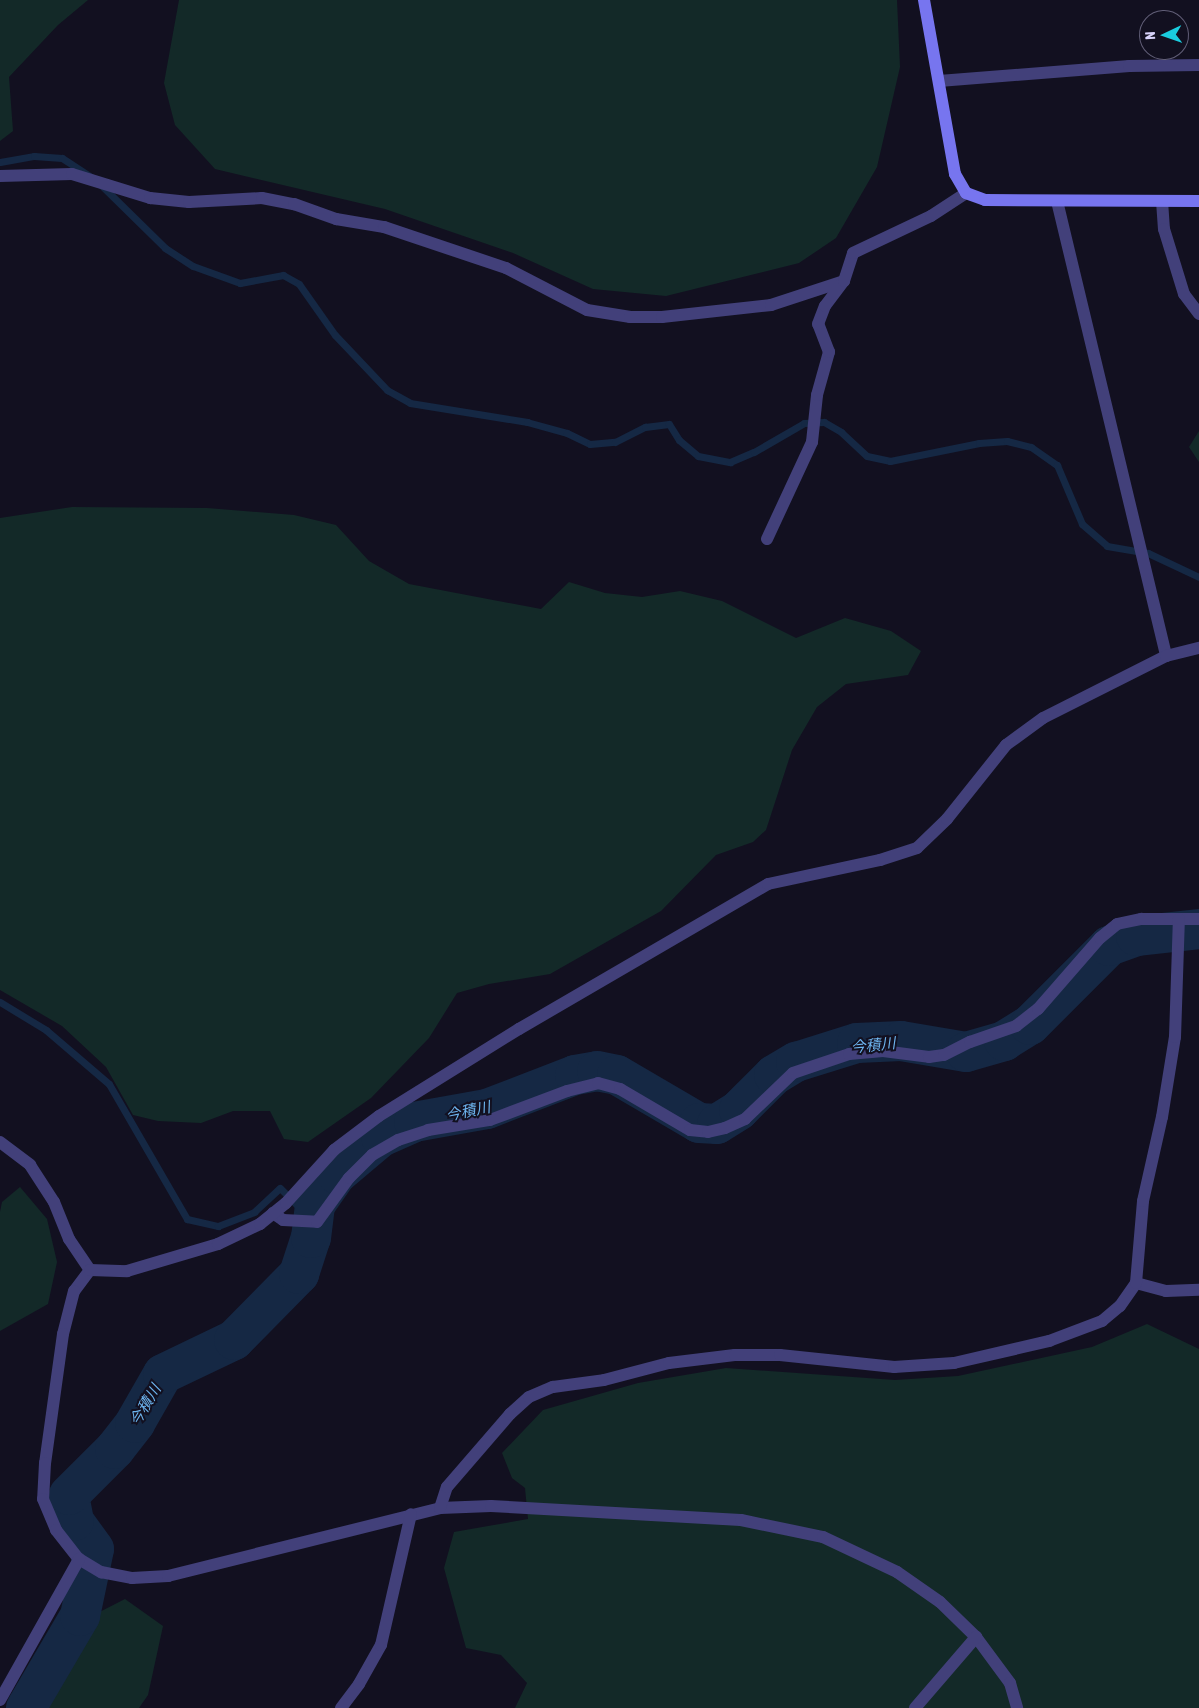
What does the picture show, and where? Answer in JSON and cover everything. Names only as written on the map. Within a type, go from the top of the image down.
[{"type":"street","points":[[924,0],[956,174],[966,193],[985,200],[1199,201]]},
{"type":"street","points":[[939,81],[1129,66],[1199,65]]},
{"type":"street","points":[[0,176],[72,174],[150,198],[188,202],[262,198],[294,204],[336,219],[384,226],[506,268],[587,310],[630,317],[662,317],[771,305],[844,281]]},
{"type":"street","points":[[767,539],[812,442],[817,395],[829,352],[818,324],[825,306],[844,281],[853,253],[931,216],[966,193]]},
{"type":"street","points":[[1057,201],[1166,656]]},
{"type":"street","points":[[1162,201],[1164,229],[1184,294],[1199,314]]},
{"type":"street","points":[[90,1270],[126,1271],[218,1244],[260,1224],[274,1213],[334,1150],[379,1116],[713,914],[768,884],[880,860],[917,848],[947,819],[1006,744],[1043,718],[1166,656],[1199,648]]},
{"type":"street","points":[[274,1213],[284,1220],[317,1222],[349,1178],[372,1155],[398,1140],[428,1130],[490,1120],[567,1091],[598,1083],[620,1090],[690,1130],[708,1132],[725,1128],[745,1119],[793,1073],[849,1054],[883,1051],[929,1058],[944,1055],[970,1042],[1016,1026],[1038,1009],[1100,938],[1117,924],[1142,919],[1199,919]]},
{"type":"street","points":[[440,1508],[447,1487],[510,1414],[529,1397],[553,1387],[604,1380],[669,1363],[734,1356],[780,1355],[894,1367],[987,1357],[1076,1333],[1102,1321],[1120,1306],[1136,1283],[1142,1201],[1162,1117],[1175,1038],[1179,920]]},
{"type":"street","points":[[0,1142],[30,1166],[54,1202],[69,1239],[90,1270]]},
{"type":"street","points":[[90,1270],[74,1291],[63,1334],[44,1472],[43,1499],[56,1530],[79,1559],[101,1572],[132,1578],[168,1576],[440,1508],[491,1506],[741,1520],[823,1537],[896,1572],[940,1602],[976,1637],[1010,1683],[1017,1708]]},
{"type":"street","points":[[1136,1283],[1166,1291],[1199,1290]]},
{"type":"street","points":[[341,1708],[359,1684],[381,1645],[411,1514]]},
{"type":"street","points":[[0,1700],[79,1559]]},
{"type":"street","points":[[915,1708],[976,1637]]},
{"type":"green space","points":[[0,0],[88,0],[58,25],[9,77],[13,131],[0,141]]},
{"type":"green space","points":[[179,0],[897,0],[900,67],[877,167],[836,238],[799,263],[666,296],[593,289],[513,253],[385,209],[215,169],[175,125],[164,83]]},
{"type":"green space","points":[[1199,431],[1199,462],[1189,447]]},
{"type":"green space","points":[[72,507],[207,508],[294,515],[336,525],[369,561],[409,584],[541,609],[569,582],[605,593],[642,597],[680,591],[722,601],[796,638],[845,618],[891,631],[921,651],[908,675],[846,684],[817,707],[792,750],[766,830],[753,842],[716,855],[661,911],[550,974],[489,984],[457,993],[429,1038],[371,1098],[308,1142],[284,1139],[270,1111],[233,1111],[201,1123],[158,1121],[133,1115],[106,1067],[62,1026],[0,990],[0,518]]},
{"type":"green space","points":[[20,1187],[47,1219],[57,1262],[48,1304],[0,1331],[0,1212],[2,1202]]},
{"type":"green space","points":[[1147,1324],[1199,1349],[1199,1708],[515,1708],[527,1683],[501,1655],[466,1648],[444,1568],[454,1532],[528,1519],[525,1488],[512,1478],[502,1453],[543,1410],[638,1383],[726,1368],[895,1380],[958,1376],[1092,1347]]},
{"type":"green space","points":[[125,1599],[163,1626],[148,1695],[139,1708],[36,1708],[80,1622]]},
{"type":"waterway","points":[[0,162],[34,156],[62,158],[91,177]]},
{"type":"waterway","points":[[101,185],[165,248],[193,266],[240,283],[283,275],[299,284],[335,335],[387,390],[410,403],[527,422],[567,433],[590,444],[615,442],[645,427],[669,424],[679,440],[698,456],[730,462],[754,452],[804,423],[824,422],[841,432],[867,456],[890,461],[979,443],[1007,441],[1031,447],[1057,465],[1082,524],[1107,546],[1148,553],[1199,577]]},
{"type":"waterway","name":"今積川","points":[[26,1708],[80,1616],[94,1549],[74,1521],[69,1495],[115,1449],[135,1423],[163,1374],[234,1340],[299,1274],[311,1238],[315,1205],[337,1174],[381,1137],[414,1122],[487,1109],[575,1075],[597,1071],[617,1075],[699,1123],[717,1124],[739,1110],[774,1075],[796,1062],[857,1043],[901,1041],[966,1052],[1004,1041],[1030,1025],[1109,946],[1136,936],[1199,929]]},
{"type":"waterway","points":[[0,1002],[46,1030],[109,1084],[187,1219],[218,1226],[254,1212],[280,1188],[302,1210],[315,1205]]}]
